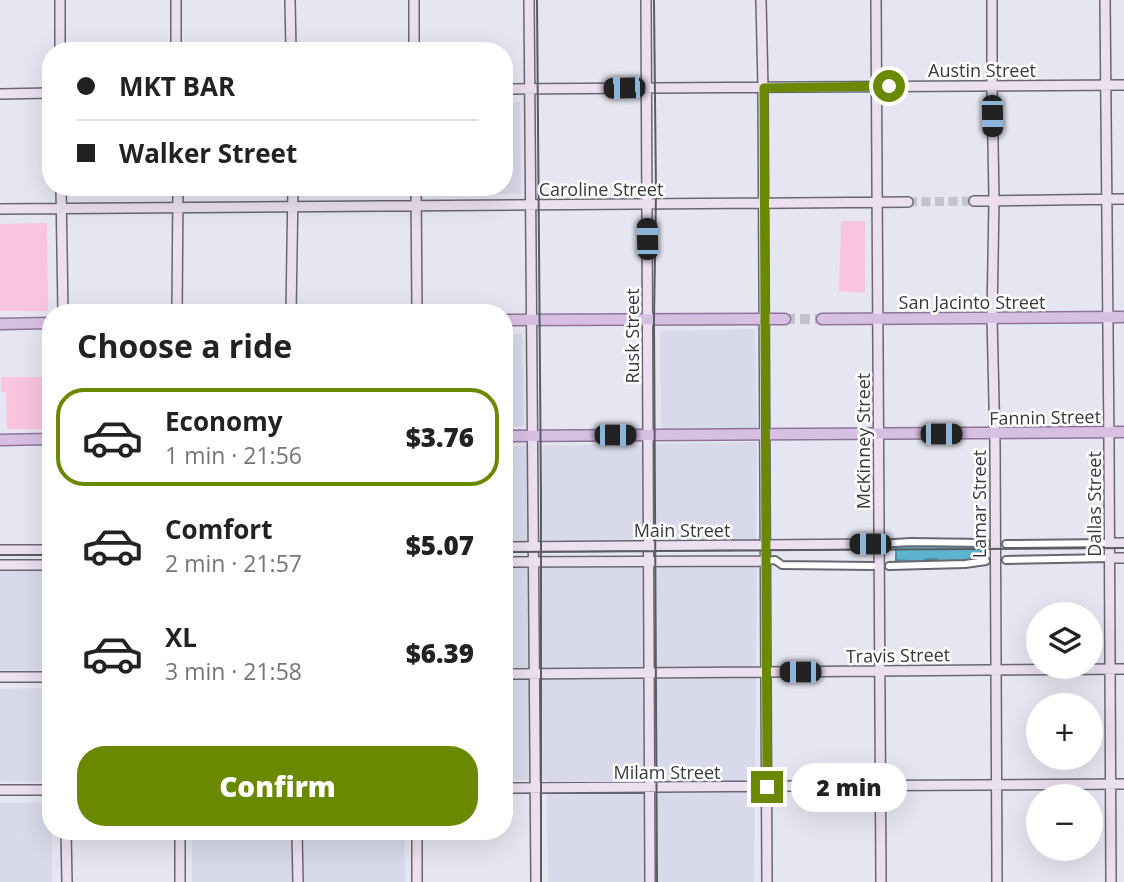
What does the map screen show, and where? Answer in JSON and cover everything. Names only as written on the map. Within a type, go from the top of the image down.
[{"type":"main road","name":"San Jacinto Street","points":[[822,318],[1122,317]]},
{"type":"main road","points":[[513,320],[785,319]]},
{"type":"main road","points":[[0,324],[42,323]]},
{"type":"main road","name":"Fannin Street","points":[[513,436],[1124,432]]},
{"type":"main road","points":[[0,440],[42,439]]},
{"type":"street","points":[[60,0],[60,42]]},
{"type":"street","points":[[176,0],[176,42]]},
{"type":"street","points":[[290,0],[291,42]]},
{"type":"street","points":[[414,0],[414,42]]},
{"type":"street","points":[[529,0],[536,882]]},
{"type":"street","name":"Rusk Street","points":[[646,0],[650,882]]},
{"type":"street","points":[[761,0],[764,88],[767,882]]},
{"type":"street","name":"McKinney Street","points":[[876,0],[881,882]]},
{"type":"street","name":"Lamar Street","points":[[992,0],[997,882]]},
{"type":"street","name":"Dallas Street","points":[[1105,0],[1111,882]]},
{"type":"street","name":"Austin Street","points":[[513,89],[1124,85]]},
{"type":"street","points":[[0,94],[42,93]]},
{"type":"street","points":[[61,196],[63,304]]},
{"type":"street","points":[[177,304],[178,196]]},
{"type":"street","points":[[290,304],[293,196]]},
{"type":"street","points":[[416,196],[417,304]]},
{"type":"street","points":[[974,201],[1124,199]]},
{"type":"street","name":"Caroline Street","points":[[0,209],[908,202]]},
{"type":"street","name":"Main Street","points":[[513,547],[973,541],[986,543]]},
{"type":"street","points":[[1006,544],[1124,543]]},
{"type":"street","points":[[0,550],[42,550]]},
{"type":"street","points":[[1006,560],[1124,558]]},
{"type":"street","name":"Main Street","points":[[513,562],[775,560],[782,565],[873,566]]},
{"type":"street","points":[[889,566],[986,561]]},
{"type":"street","points":[[0,565],[42,565]]},
{"type":"street","name":"Travis Street","points":[[513,674],[1124,669]]},
{"type":"street","points":[[0,677],[42,677]]},
{"type":"street","name":"Milam Street","points":[[513,788],[1124,785]]},
{"type":"street","points":[[0,790],[42,790]]},
{"type":"street","points":[[66,840],[66,882]]},
{"type":"street","points":[[180,840],[180,882]]},
{"type":"street","points":[[297,840],[298,882]]},
{"type":"street","points":[[417,840],[417,882]]},
{"type":"shaded area","points":[[513,102],[520,102],[521,194],[513,194]]},
{"type":"shaded area","points":[[841,221],[865,221],[865,293],[839,291]]},
{"type":"shaded area","points":[[47,223],[48,304],[42,304],[42,311],[0,311],[0,224]]},
{"type":"shaded area","points":[[755,329],[757,429],[661,429],[660,331]]},
{"type":"shaded area","points":[[513,334],[522,334],[524,426],[513,427]]},
{"type":"shaded area","points":[[1,377],[42,377],[42,429],[7,429],[6,392],[1,392]]},
{"type":"shaded area","points":[[757,442],[756,543],[513,544],[513,446]]},
{"type":"shaded area","points":[[757,565],[754,882],[548,882],[547,780],[513,780],[513,568]]},
{"type":"shaded area","points":[[0,568],[42,568],[42,670],[0,670]]},
{"type":"shaded area","points":[[42,688],[42,782],[0,781],[0,689]]},
{"type":"shaded area","points":[[0,803],[42,803],[42,840],[51,840],[52,882],[0,882]]},
{"type":"shaded area","points":[[192,840],[404,840],[405,882],[192,882]]},
{"type":"water","points":[[981,546],[981,560],[896,560],[896,547]]},
{"type":"tunnel","points":[[908,202],[974,201]]},
{"type":"tunnel","points":[[785,319],[822,319]]},
{"type":"tram line","points":[[537,0],[541,882]]},
{"type":"tram line","points":[[654,0],[657,882]]},
{"type":"tram line","points":[[513,552],[1124,548]]},
{"type":"tram line","points":[[0,555],[42,555]]},
{"type":"route","points":[[767,787],[764,88],[889,86]]}]
